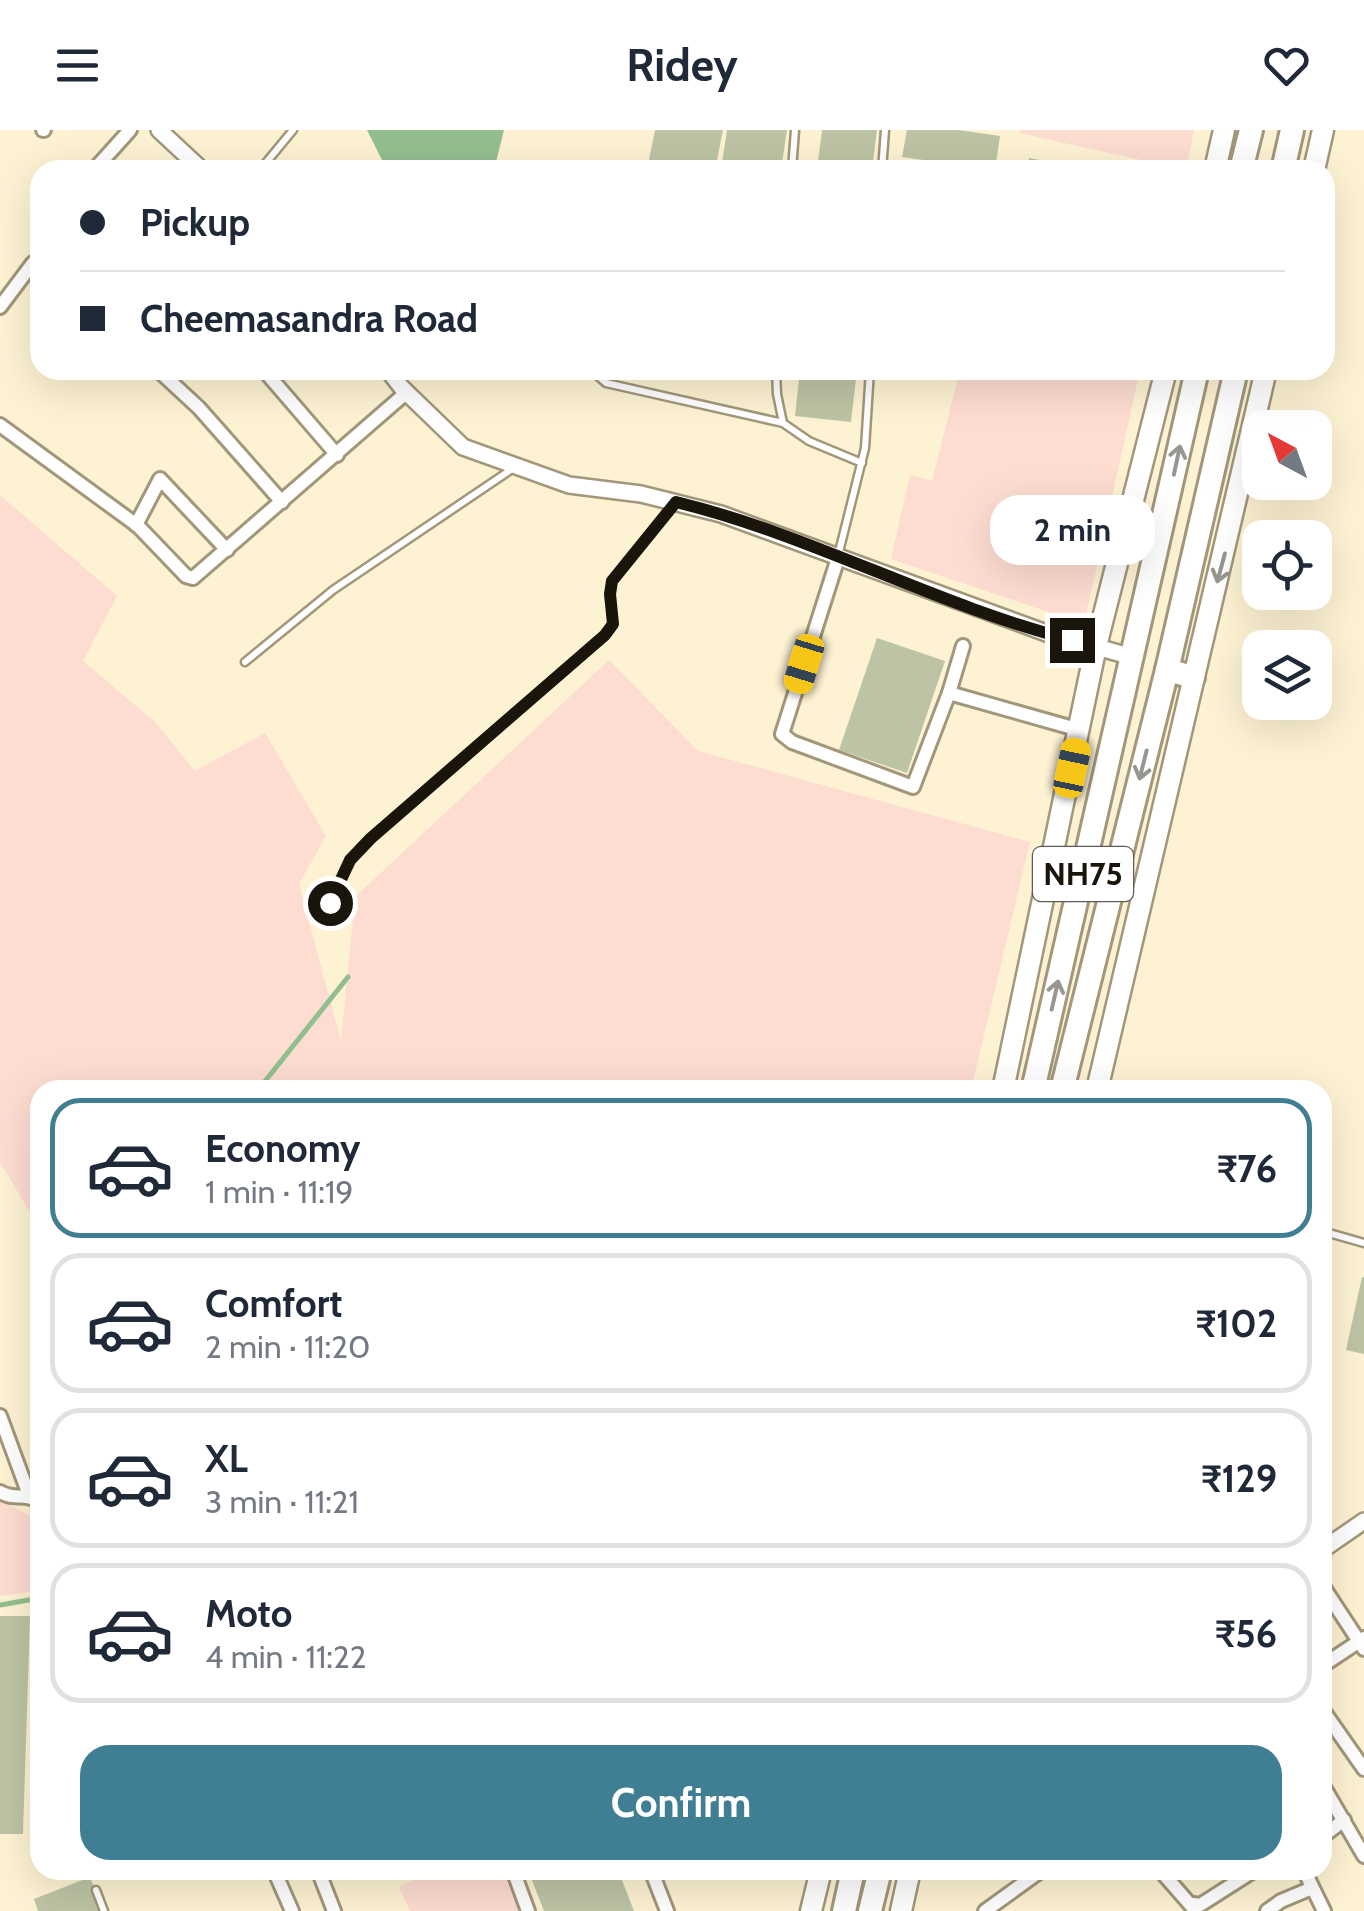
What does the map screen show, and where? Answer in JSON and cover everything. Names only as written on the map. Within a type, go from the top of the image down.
[{"type":"highway","points":[[1243,160],[1250,130]]},
{"type":"highway","points":[[1285,160],[1292,130]]},
{"type":"highway","name":"NH75","points":[[1035,1080],[1195,380]]},
{"type":"highway","name":"NH75","points":[[1064,1080],[1167,670],[1234,380]]},
{"type":"highway","points":[[1167,670],[1192,677]]},
{"type":"highway","points":[[844,1911],[851,1880]]},
{"type":"highway","points":[[870,1911],[878,1880]]},
{"type":"main road","points":[[1217,160],[1224,130]]},
{"type":"main road","points":[[1316,160],[1323,130]]},
{"type":"main road","points":[[1004,1080],[1096,646],[1163,380]]},
{"type":"main road","points":[[1099,1080],[1264,380]]},
{"type":"main road","points":[[811,1911],[819,1880]]},
{"type":"main road","points":[[901,1911],[908,1880]]},
{"type":"street","points":[[103,160],[130,130]]},
{"type":"street","points":[[159,130],[191,160]]},
{"type":"street","points":[[0,307],[30,268]]},
{"type":"street","points":[[169,380],[199,408],[282,502]]},
{"type":"street","points":[[272,380],[337,455]]},
{"type":"street","points":[[396,380],[463,447],[568,486],[641,494],[722,514],[1049,634],[1133,657]]},
{"type":"street","points":[[0,425],[136,525],[190,578],[196,577],[406,392]]},
{"type":"street","points":[[136,525],[160,480],[227,550]]},
{"type":"street","points":[[838,558],[782,734],[792,742],[913,787],[963,646]]},
{"type":"street","points":[[949,693],[1080,730]]},
{"type":"street","points":[[0,1416],[30,1488]]},
{"type":"street","points":[[0,1492],[8,1497],[30,1498]]},
{"type":"street","points":[[1332,1543],[1364,1521]]},
{"type":"street","points":[[1332,1600],[1362,1643],[1332,1660]]},
{"type":"street","points":[[1332,1723],[1364,1769]]},
{"type":"street","points":[[1332,1800],[1364,1856]]},
{"type":"street","points":[[1332,1829],[1344,1820]]},
{"type":"street","points":[[278,1880],[292,1911]]},
{"type":"street","points":[[322,1880],[334,1911]]},
{"type":"street","points":[[517,1880],[528,1911]]},
{"type":"street","points":[[655,1880],[667,1911]]},
{"type":"street","points":[[985,1911],[1028,1880]]},
{"type":"street","points":[[1169,1880],[1194,1908],[1239,1880]]},
{"type":"street","points":[[1308,1880],[1324,1911]]},
{"type":"street","points":[[1267,1911],[1312,1888]]},
{"type":"lane","points":[[268,160],[293,130]]},
{"type":"lane","points":[[793,160],[795,130]]},
{"type":"lane","points":[[883,160],[885,130]]},
{"type":"lane","points":[[602,380],[782,423],[809,441],[862,462]]},
{"type":"lane","points":[[777,380],[782,423]]},
{"type":"lane","points":[[838,558],[862,462],[869,380]]},
{"type":"lane","points":[[245,662],[333,590],[516,466]]},
{"type":"lane","points":[[330,903],[350,860],[371,838],[605,635],[613,624],[612,581],[676,502]]},
{"type":"lane","points":[[1332,1234],[1364,1243]]},
{"type":"lane","points":[[96,1890],[104,1911]]},
{"type":"shaded area","points":[[367,130],[504,130],[496,160],[382,160]]},
{"type":"shaded area","points":[[1194,130],[1188,160],[1141,160],[1020,133]]},
{"type":"shaded area","points":[[957,380],[1138,380],[1084,624],[891,559],[910,475],[932,481]]},
{"type":"shaded area","points":[[0,495],[117,596],[83,661],[156,723],[195,771],[265,733],[326,836],[299,884],[341,1041],[355,897],[609,660],[698,751],[1030,842],[973,1080],[30,1080],[30,1212],[0,1162]]},
{"type":"shaded area","points":[[0,1500],[30,1516],[30,1592],[0,1596]]},
{"type":"shaded area","points":[[413,1880],[510,1880],[522,1911],[410,1911],[399,1887]]},
{"type":"building","points":[[655,130],[723,130],[717,160],[649,160]]},
{"type":"building","points":[[727,130],[787,130],[782,160],[722,160]]},
{"type":"building","points":[[822,130],[877,130],[873,160],[818,160]]},
{"type":"building","points":[[907,130],[958,130],[1000,136],[996,160],[902,157]]},
{"type":"building","points":[[799,380],[856,380],[851,422],[795,416]]},
{"type":"building","points":[[877,638],[945,661],[907,773],[839,750]]},
{"type":"building","points":[[1364,1277],[1364,1354],[1346,1350]]},
{"type":"building","points":[[0,1616],[30,1616],[23,1834],[0,1834]]},
{"type":"building","points":[[91,1880],[103,1911],[38,1911],[34,1899]]},
{"type":"building","points":[[532,1880],[622,1880],[634,1911],[544,1911]]},
{"type":"waterway","points":[[266,1080],[348,977]]},
{"type":"waterway","points":[[0,1605],[30,1600]]},
{"type":"route","points":[[330,903],[350,860],[371,838],[605,635],[613,624],[612,581],[676,502],[722,514],[915,587],[1072,640]]}]
